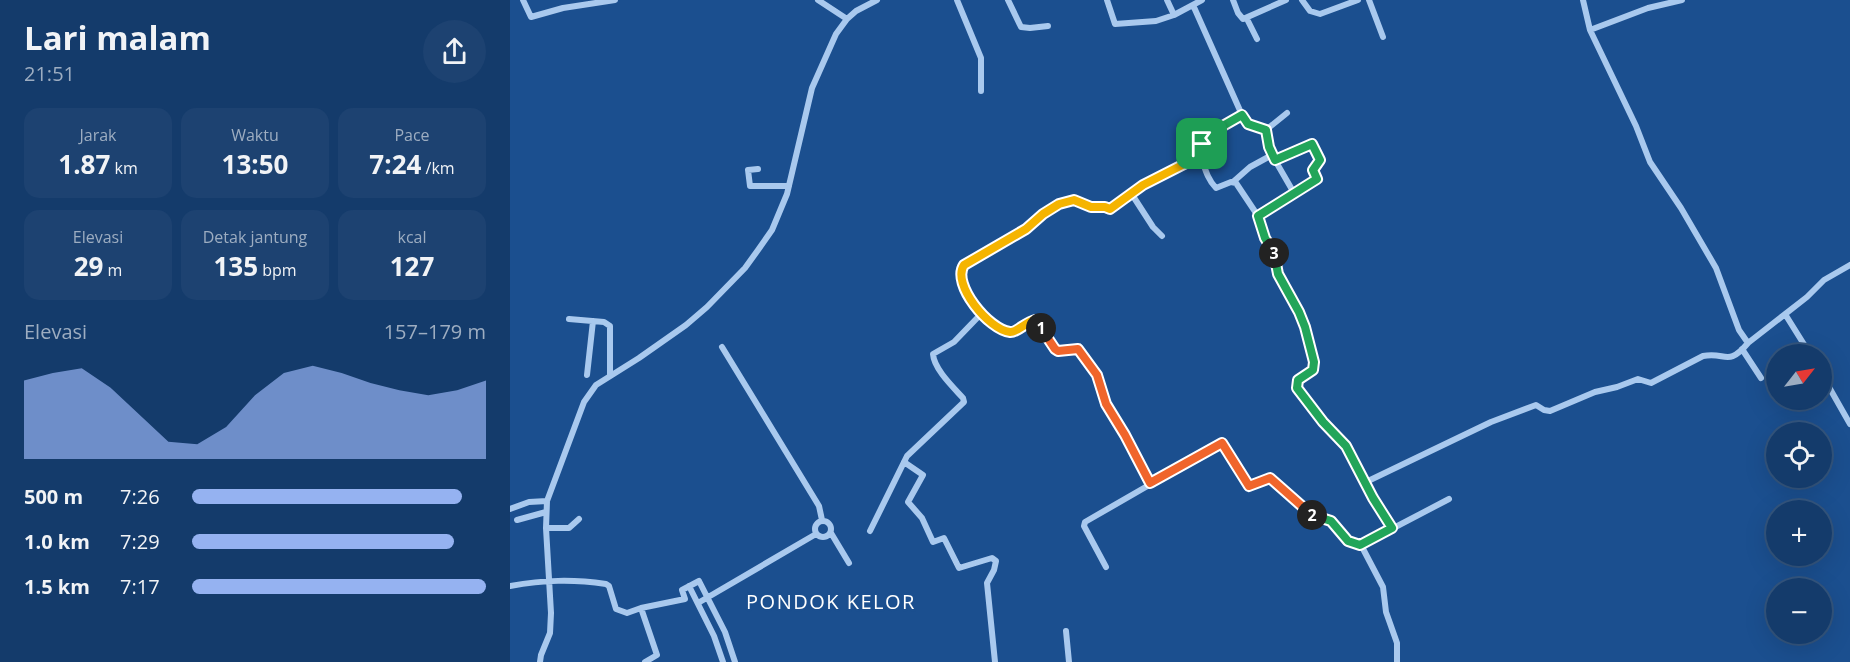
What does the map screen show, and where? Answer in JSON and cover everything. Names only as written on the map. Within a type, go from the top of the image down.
[{"type":"street","points":[[524,2],[531,17],[563,8],[615,0]]},
{"type":"street","points":[[818,0],[847,19]]},
{"type":"street","points":[[540,662],[550,633],[551,613],[546,528],[547,501],[584,402],[590,392],[610,375],[686,325],[721,294],[745,268],[772,230],[789,186],[812,88],[836,34],[856,11],[877,0]]},
{"type":"street","points":[[957,0],[981,58],[981,91]]},
{"type":"street","points":[[1008,0],[1021,27],[1047,26]]},
{"type":"street","points":[[1107,0],[1115,24]]},
{"type":"street","points":[[1167,0],[1174,15]]},
{"type":"street","points":[[1105,26],[1156,21],[1174,15],[1202,0]]},
{"type":"street","points":[[1233,0],[1241,18],[1247,19],[1286,0]]},
{"type":"street","points":[[1302,0],[1310,11],[1320,14],[1358,0]]},
{"type":"street","points":[[1369,0],[1383,37]]},
{"type":"street","points":[[1582,0],[1590,30],[1636,126],[1650,162],[1716,268],[1739,330],[1748,343]]},
{"type":"street","points":[[1590,30],[1648,9],[1682,0]]},
{"type":"street","points":[[1193,5],[1242,115],[1248,124],[1266,130]]},
{"type":"street","points":[[1247,19],[1257,39]]},
{"type":"street","points":[[1266,130],[1287,113]]},
{"type":"street","points":[[1242,115],[1207,135],[1202,144],[1200,156],[1216,188],[1233,182],[1250,167],[1312,144],[1320,157],[1319,164],[1313,170],[1317,179],[1258,216]]},
{"type":"street","points":[[1266,130],[1269,147],[1294,193]]},
{"type":"street","points":[[1150,483],[1130,443],[1106,404],[1097,375],[1080,350],[1077,348],[1056,350],[1035,320],[1024,323],[1017,331],[1011,333],[998,328],[981,314],[959,277],[964,265],[1026,229],[1059,204],[1074,200],[1091,207],[1110,209],[1131,193],[1170,170],[1200,156]]},
{"type":"street","points":[[758,169],[748,170],[750,186],[789,186]]},
{"type":"street","points":[[1233,182],[1236,183],[1258,216],[1265,238],[1273,252],[1278,274],[1305,327],[1314,362],[1313,370],[1298,380],[1297,388],[1323,422],[1346,446],[1392,528]]},
{"type":"street","points":[[1131,193],[1153,228],[1162,236]]},
{"type":"street","points":[[1365,482],[1508,415],[1536,405],[1550,411],[1595,392],[1638,379],[1651,383],[1702,356],[1716,354],[1729,358],[1807,297],[1824,280],[1850,265]]},
{"type":"street","points":[[870,531],[904,462],[917,445],[964,402],[937,365],[933,354],[954,342],[981,314]]},
{"type":"street","points":[[1785,314],[1804,344]]},
{"type":"street","points":[[568,318],[604,322],[610,326],[610,375]]},
{"type":"street","points":[[587,375],[593,321]]},
{"type":"street","points":[[722,347],[819,506],[822,520]]},
{"type":"street","points":[[1742,350],[1761,378]]},
{"type":"street","points":[[1832,392],[1850,424]]},
{"type":"street","points":[[1106,567],[1084,523],[1222,443],[1249,486],[1270,478],[1309,514],[1331,521],[1348,541],[1360,545],[1383,587],[1386,612],[1397,643],[1396,662]]},
{"type":"street","points":[[904,462],[924,475],[908,502],[922,518],[933,542],[944,538],[959,568],[992,558],[996,561],[987,583],[995,662]]},
{"type":"street","points":[[1360,545],[1449,499]]},
{"type":"street","points":[[510,509],[529,502],[547,501]]},
{"type":"street","points":[[517,520],[546,512]]},
{"type":"street","points":[[546,528],[569,528],[579,519]]},
{"type":"street","points":[[822,520],[828,522],[832,527],[827,537],[816,534],[814,528],[822,520]]},
{"type":"street","points":[[831,533],[849,563]]},
{"type":"street","points":[[698,603],[816,534]]},
{"type":"street","points":[[510,586],[548,580],[578,580],[606,584],[609,586],[617,610],[627,613],[685,599],[682,590],[699,581],[725,632],[735,662]]},
{"type":"street","points":[[689,586],[714,636],[723,662]]},
{"type":"street","points":[[641,608],[657,655],[645,662]]},
{"type":"street","points":[[1066,631],[1070,662]]},
{"type":"district","name":"PONDOK KELOR","points":[[831,601]]},
{"type":"route","points":[[1242,115],[1248,124],[1266,130],[1269,147],[1275,160],[1312,144],[1320,157],[1319,164],[1313,170],[1317,179],[1258,216],[1265,238],[1273,252],[1278,274],[1305,327],[1314,362],[1313,370],[1298,380],[1297,388],[1323,422],[1346,446],[1373,498],[1392,528],[1360,545],[1348,541],[1331,521],[1309,514],[1270,478],[1249,486],[1222,443],[1150,483],[1106,404],[1097,375],[1080,350],[1077,348],[1056,350],[1036,320],[1022,324],[1017,331],[1011,333],[993,325],[981,314],[959,277],[964,265],[1026,229],[1059,204],[1074,200],[1091,207],[1110,209],[1143,185],[1200,156],[1202,144],[1207,135],[1242,115]]}]
